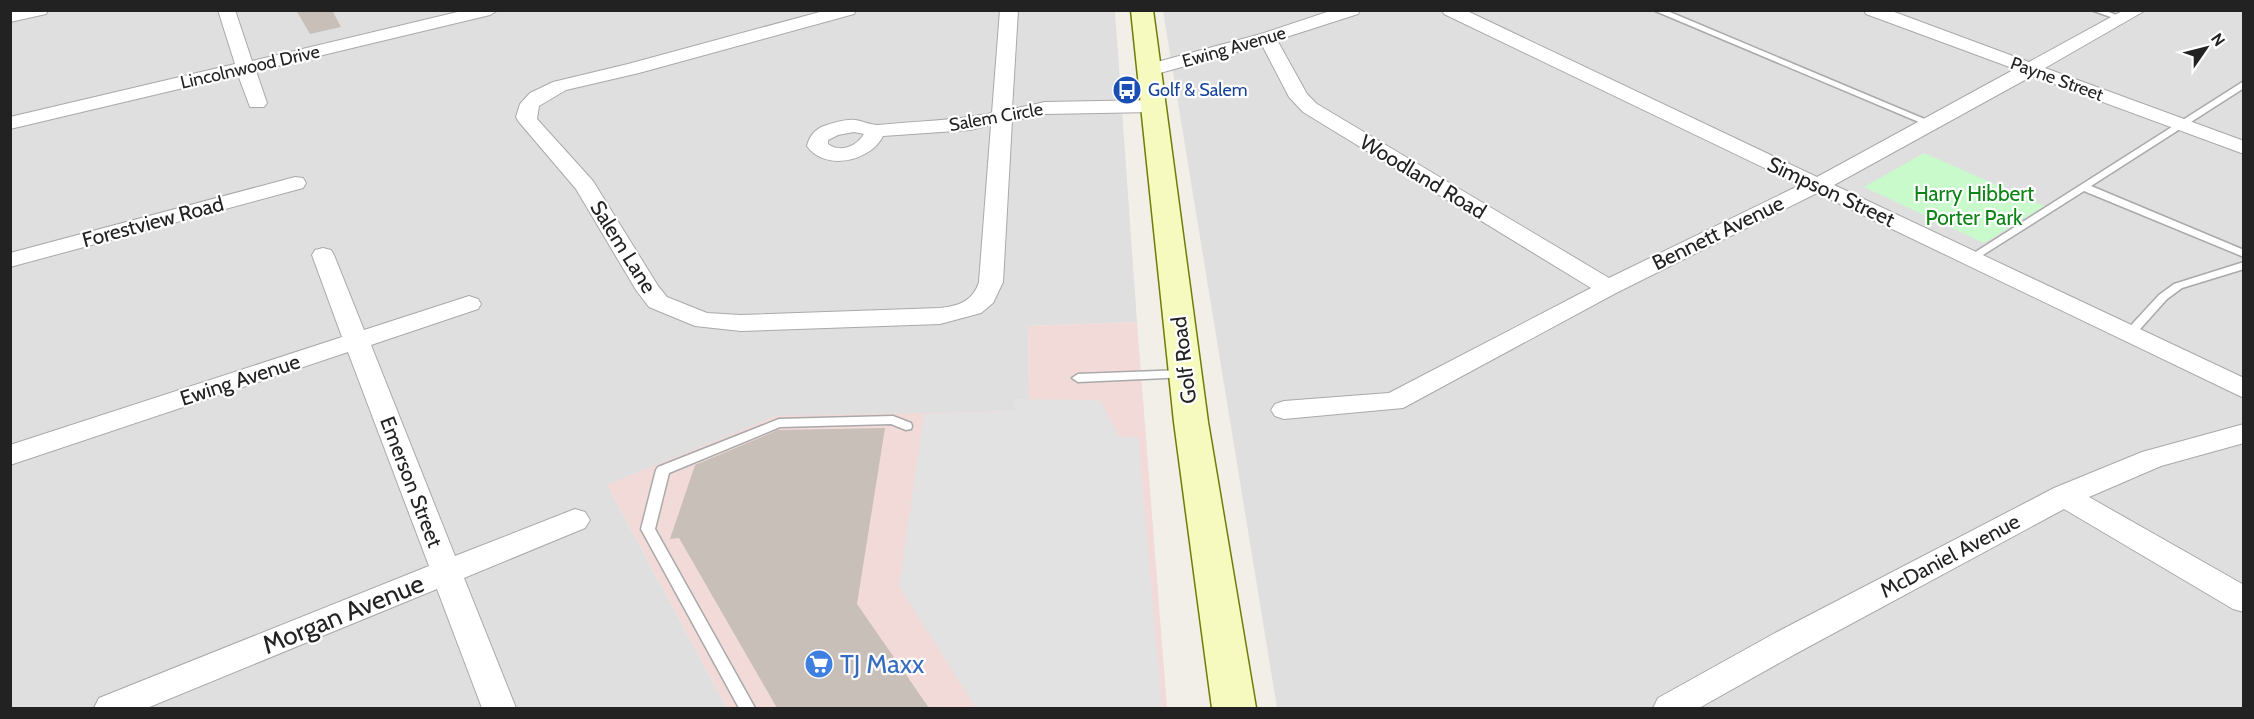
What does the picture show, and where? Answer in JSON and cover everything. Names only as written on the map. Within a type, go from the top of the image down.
[{"type":"main road","name":"Golf Road","points":[[1142,10],[1185,374],[1234,708]]},
{"type":"street","points":[[10,17],[40,10]]},
{"type":"street","points":[[226,10],[257,103]]},
{"type":"street","name":"Lincolnwood Drive","points":[[10,123],[490,10]]},
{"type":"street","name":"Salem Lane","points":[[848,10],[632,69],[560,86],[547,91],[530,104],[526,117],[529,122],[585,186],[648,290],[658,302],[688,316],[704,321],[720,322],[940,316],[967,311],[983,300],[989,292],[1009,10]]},
{"type":"street","name":"Ewing Avenue","points":[[1149,70],[1267,38],[1352,10]]},
{"type":"street","name":"Simpson Street","points":[[1450,10],[2244,389]]},
{"type":"street","name":"Payne Street","points":[[1872,10],[2244,148]]},
{"type":"street","name":"Bennett Avenue","points":[[1284,410],[1394,402],[1608,288],[1816,185],[2130,15]]},
{"type":"street","name":"Woodland Road","points":[[1267,38],[1299,97],[1310,108],[1608,288]]},
{"type":"street","name":"Salem Circle","points":[[875,131],[899,127],[962,125],[1045,108],[1154,106]]},
{"type":"street","name":"Forestview Road","points":[[10,260],[295,183]]},
{"type":"street","name":"Emerson Street","points":[[323,255],[500,708]]},
{"type":"street","name":"Ewing Avenue","points":[[10,455],[469,304]]},
{"type":"street","name":"McDaniel Avenue","points":[[1670,708],[1786,643],[2064,496],[2152,459],[2244,433]]},
{"type":"street","points":[[2064,496],[2244,600]]},
{"type":"street","name":"Morgan Avenue","points":[[111,708],[575,520]]},
{"type":"lane","points":[[1658,10],[1929,123]]},
{"type":"lane","points":[[2095,10],[2130,15]]},
{"type":"lane","points":[[1971,258],[2244,84]]},
{"type":"lane","points":[[2085,187],[2244,254]]},
{"type":"lane","points":[[2129,334],[2163,297],[2178,286],[2244,265]]},
{"type":"lane","points":[[1078,378],[1185,374]]},
{"type":"lane","points":[[747,708],[648,529],[663,470],[779,423],[893,420],[906,426]]},
{"type":"shaded area","points":[[10,11],[1115,11],[1137,322],[1028,326],[1029,399],[1016,411],[924,414],[607,485],[727,708],[11,708]]},
{"type":"shaded area","points":[[1163,11],[2243,11],[2243,708],[1277,708]]},
{"type":"shaded area","points":[[1137,322],[1167,708],[727,708],[607,485],[776,416],[1016,411],[1013,399],[1029,399],[1028,326]]},
{"type":"shaded area","points":[[1013,399],[1100,400],[1119,437],[1138,437],[1162,708],[976,708],[899,586],[924,414],[1016,411]]},
{"type":"green space","name":"Harry Hibbert Porter Park","points":[[1924,153],[2044,206],[1984,243],[1864,187]]},
{"type":"building","points":[[296,10],[332,10],[341,27],[310,34]]},
{"type":"building","points":[[885,428],[857,604],[929,708],[777,708],[679,538],[670,539],[695,465],[778,430]]},
{"type":"place","name":"Golf & Salem","points":[[1127,90]]},
{"type":"place","name":"TJ Maxx","points":[[819,664]]}]
